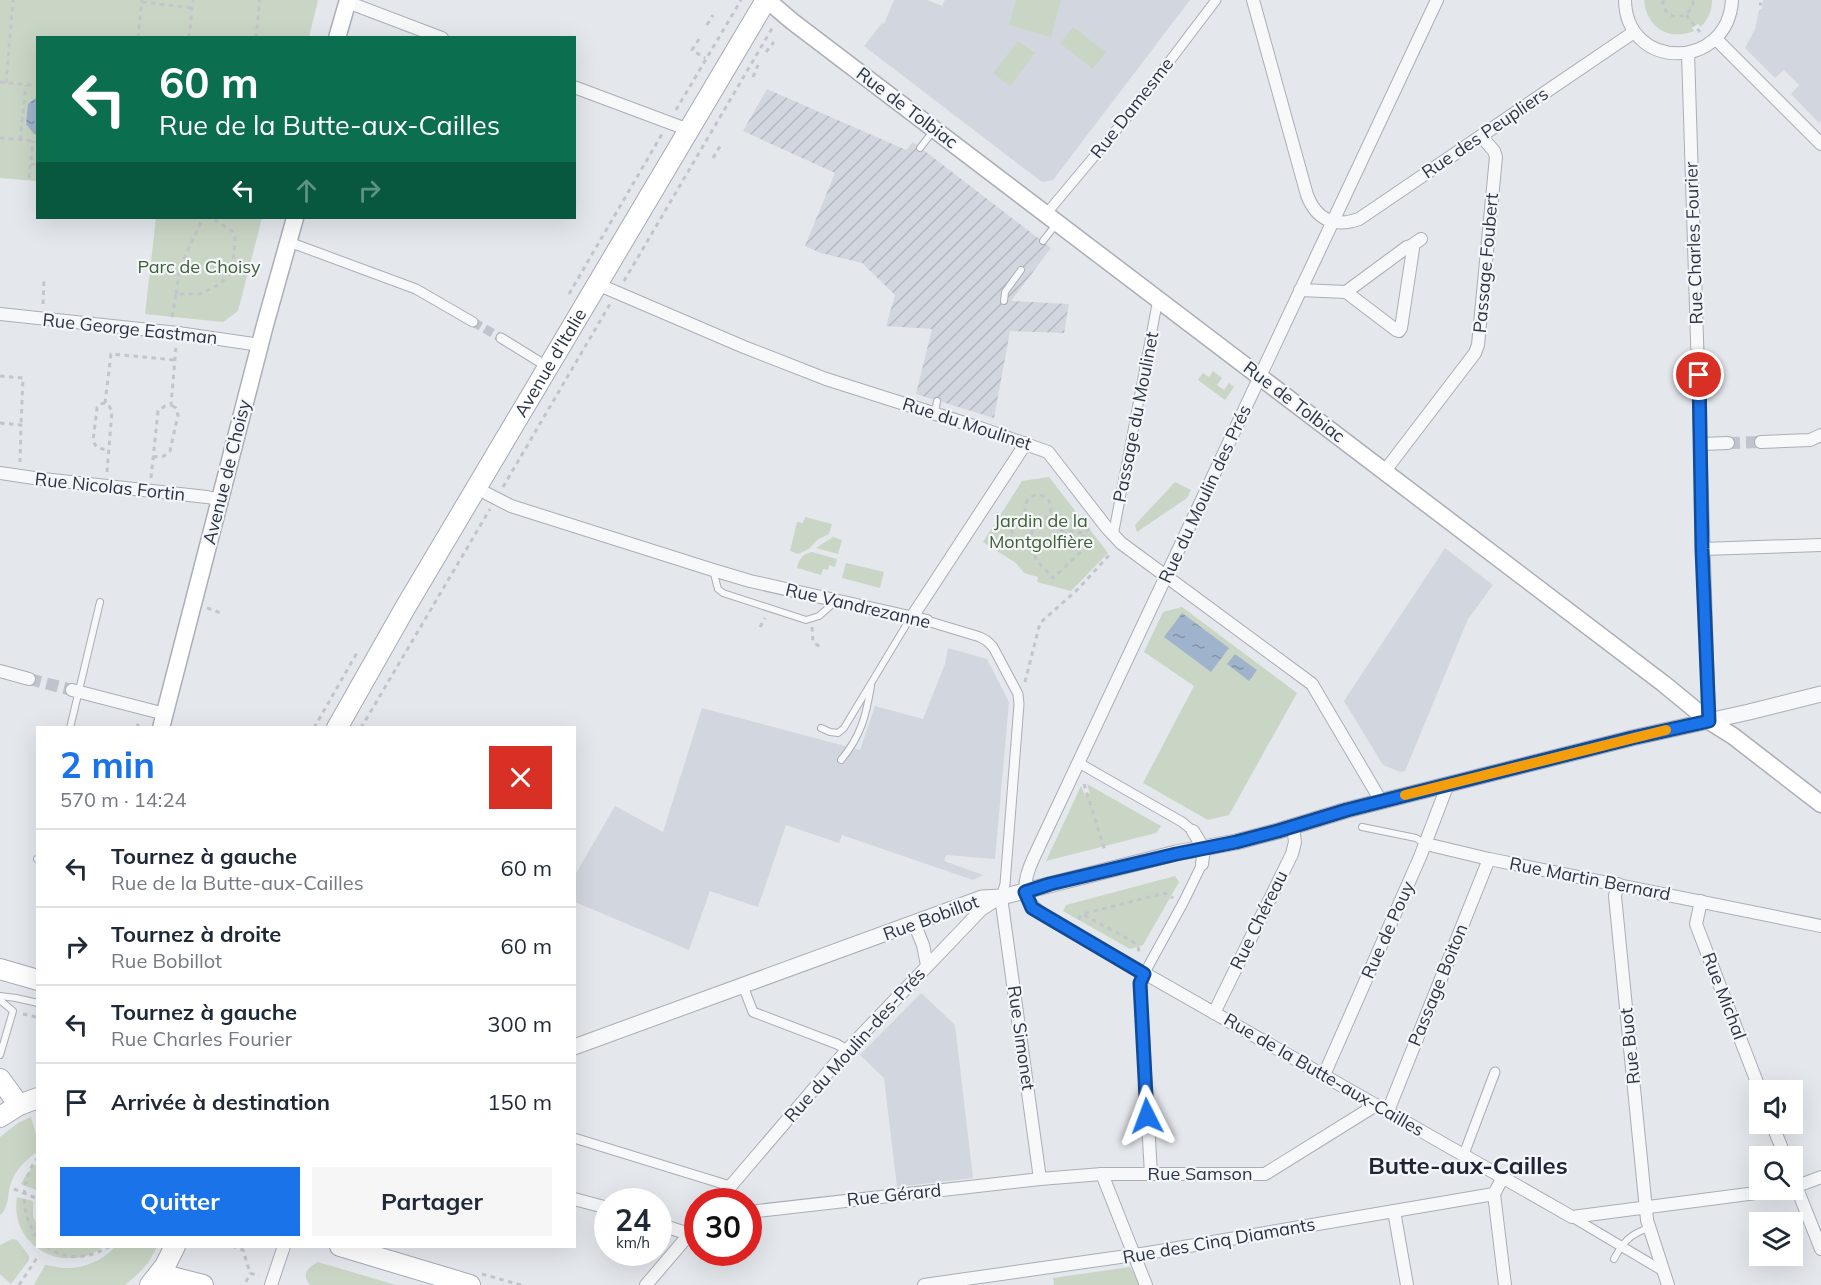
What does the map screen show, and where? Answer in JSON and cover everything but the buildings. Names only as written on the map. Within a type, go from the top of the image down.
[{"type":"main road","name":"Rue de Tolbiac","points":[[766,0],[1669,688],[1709,721],[1733,736],[1821,804]]},
{"type":"main road","name":"Avenue d'Italie","points":[[338,726],[476,488],[766,0]]},
{"type":"main road","points":[[338,36],[348,1]]},
{"type":"main road","name":"Avenue de Choisy","points":[[163,721],[295,219]]},
{"type":"main road","points":[[0,969],[36,979]]},
{"type":"main road","points":[[0,1079],[28,1101],[0,1117]]},
{"type":"main road","points":[[174,1248],[155,1279],[203,1285]]},
{"type":"main road","points":[[347,1248],[470,1285]]},
{"type":"street","name":"Rue Damesme","points":[[1052,218],[1216,0]]},
{"type":"street","points":[[1253,0],[1307,195],[1314,210],[1332,222]]},
{"type":"street","name":"Rue du Moulin des Prés","points":[[1025,892],[1027,871],[1437,0]]},
{"type":"street","points":[[1625,0],[1627,15],[1634,32],[1661,51],[1677,54],[1705,47],[1716,39],[1728,20],[1732,0]]},
{"type":"street","points":[[348,1],[437,36]]},
{"type":"street","name":"Rue des Peupliers","points":[[1332,222],[1359,219],[1634,32]]},
{"type":"street","points":[[1716,39],[1821,144]]},
{"type":"street","name":"Rue Charles Fourier","points":[[1688,53],[1709,721]]},
{"type":"street","points":[[576,88],[689,130]]},
{"type":"street","name":"Passage Foubert","points":[[1384,472],[1475,353],[1478,345],[1496,157],[1481,136]]},
{"type":"street","points":[[289,242],[416,289],[473,322]]},
{"type":"street","points":[[1300,290],[1346,292],[1399,331],[1416,242],[1346,292]]},
{"type":"street","name":"Rue du Moulinet","points":[[597,284],[744,348],[806,371],[936,407],[1048,452],[1120,543],[1312,684],[1382,801]]},
{"type":"street","name":"Passage du Moulinet","points":[[1113,536],[1158,299]]},
{"type":"street","name":"Rue George Eastman","points":[[0,314],[178,333],[260,345]]},
{"type":"street","points":[[501,338],[548,367]]},
{"type":"street","points":[[1761,442],[1810,440],[1821,435]]},
{"type":"street","points":[[912,617],[1026,443]]},
{"type":"street","points":[[1701,444],[1728,443]]},
{"type":"street","name":"Rue Nicolas Fortin","points":[[0,473],[149,490],[220,501]]},
{"type":"street","name":"Rue Vandrezanne","points":[[476,488],[511,506],[712,570],[750,581],[912,617],[987,640],[1018,694],[1019,704],[1005,884],[1001,897]]},
{"type":"street","points":[[1702,549],[1821,545]]},
{"type":"street","points":[[0,671],[29,679]]},
{"type":"street","points":[[75,691],[163,721]]},
{"type":"street","name":"Rue Bobillot","points":[[576,1046],[982,898],[1025,892],[1165,856],[1203,857],[1293,826],[1382,801],[1632,738],[1821,694]]},
{"type":"street","points":[[1079,763],[1182,822],[1193,831],[1203,857],[1183,903],[1140,983],[1151,1174]]},
{"type":"street","name":"Rue de Pouy","points":[[1324,1075],[1426,844],[1448,784]]},
{"type":"street","name":"Rue Chéreau","points":[[1214,1013],[1292,854],[1295,842],[1293,826]]},
{"type":"street","name":"Rue Martin Bernard","points":[[1426,844],[1821,926]]},
{"type":"street","name":"Passage Boiton","points":[[1388,1112],[1489,858]]},
{"type":"street","name":"Rue Buot","points":[[1618,884],[1615,896],[1646,1208]]},
{"type":"street","name":"Rue de la Butte-aux-Cailles","points":[[1025,892],[1032,908],[1068,930],[1464,1154],[1663,1271]]},
{"type":"street","name":"Rue du Moulin-des-Prés","points":[[730,1186],[847,1050],[981,910],[1001,897]]},
{"type":"street","name":"Rue Simonet","points":[[1001,897],[1040,1179]]},
{"type":"street","name":"Rue Michal","points":[[1701,901],[1696,924],[1756,1080]]},
{"type":"street","points":[[914,923],[923,945],[927,966]]},
{"type":"street","points":[[743,986],[753,1011],[847,1050]]},
{"type":"street","points":[[1464,1154],[1494,1072]]},
{"type":"street","name":"Rue Samson","points":[[1040,1179],[1102,1174],[1265,1174],[1376,1105]]},
{"type":"street","points":[[576,1139],[730,1186]]},
{"type":"street","points":[[1102,1174],[1146,1285]]},
{"type":"street","points":[[1503,1177],[1494,1194],[1505,1285]]},
{"type":"street","points":[[1803,1182],[1821,1177]]},
{"type":"street","name":"Rue Gérard","points":[[762,1210],[1040,1179]]},
{"type":"street","name":"Rue des Cinq Diamants","points":[[924,1285],[1134,1255],[1494,1194]]},
{"type":"street","points":[[1572,1216],[1749,1194]]},
{"type":"street","points":[[576,1200],[594,1204]]},
{"type":"street","points":[[1801,1200],[1821,1249]]},
{"type":"street","points":[[1646,1208],[1649,1228],[1668,1285]]},
{"type":"street","points":[[1394,1211],[1407,1285]]},
{"type":"street","points":[[646,1285],[684,1240]]},
{"type":"street","points":[[271,1285],[283,1248]]},
{"type":"lane","points":[[920,148],[934,130]]},
{"type":"lane","points":[[1043,241],[1052,218]]},
{"type":"lane","points":[[1004,301],[1005,292],[1021,270]]},
{"type":"lane","points":[[712,570],[718,589],[723,593],[807,620],[819,616],[838,600]]},
{"type":"lane","points":[[69,726],[75,691],[100,602]]},
{"type":"lane","points":[[821,728],[838,733],[844,728],[912,617]]},
{"type":"lane","points":[[841,760],[851,748],[866,715],[871,682]]},
{"type":"lane","name":"Rue Martin Bernard","points":[[1362,827],[1416,838],[1426,844]]},
{"type":"lane","points":[[0,998],[16,998],[36,1003]]},
{"type":"lane","points":[[0,998],[13,1011],[0,1055]]},
{"type":"lane","points":[[1614,1258],[1624,1241],[1649,1228]]},
{"type":"path","points":[[6,83],[13,0]]},
{"type":"path","points":[[189,36],[193,0]]},
{"type":"path","points":[[256,36],[260,0]]},
{"type":"path","points":[[671,117],[741,0]]},
{"type":"path","points":[[1663,0],[1664,8],[1676,17],[1686,15],[1692,7],[1693,0]]},
{"type":"path","points":[[138,36],[142,1],[192,8]]},
{"type":"path","points":[[707,25],[713,15]]},
{"type":"path","points":[[1686,15],[1697,29]]},
{"type":"path","name":"Avenue d'Italie","points":[[506,481],[769,35]]},
{"type":"path","points":[[699,39],[692,50],[705,58]]},
{"type":"path","points":[[766,52],[774,42]]},
{"type":"path","points":[[753,77],[758,65]]},
{"type":"path","points":[[0,82],[36,86]]},
{"type":"path","points":[[20,140],[26,85]]},
{"type":"path","points":[[0,138],[35,141],[29,178]]},
{"type":"path","points":[[713,158],[722,143]]},
{"type":"path","points":[[31,164],[36,165]]},
{"type":"path","points":[[172,317],[180,267],[203,219]]},
{"type":"path","points":[[176,294],[200,294],[220,284],[229,274],[233,264],[235,238],[231,231],[213,219]]},
{"type":"path","points":[[43,304],[44,281]]},
{"type":"path","points":[[171,405],[178,333]]},
{"type":"path","points":[[105,403],[111,354],[175,360]]},
{"type":"path","points":[[0,376],[23,378],[20,463]]},
{"type":"path","points":[[104,486],[112,411],[105,403]]},
{"type":"path","points":[[105,403],[100,404],[97,408],[93,441],[100,449],[109,450]]},
{"type":"path","points":[[149,490],[158,411],[171,405],[176,408],[178,415],[170,451],[164,456],[153,457]]},
{"type":"path","points":[[0,423],[21,425]]},
{"type":"path","points":[[1013,525],[1021,519],[1028,519],[1036,521],[1047,518],[1051,510],[1049,501],[1038,495],[1030,498],[1025,506],[1026,514],[1028,519],[1032,526],[1032,532],[1025,540]]},
{"type":"path","points":[[362,726],[490,508]]},
{"type":"path","points":[[1000,516],[1013,525]]},
{"type":"path","points":[[1025,540],[1038,562],[1053,578],[1082,551],[1084,533],[1061,530],[1047,518]]},
{"type":"path","points":[[1013,525],[1013,535],[1025,540]]},
{"type":"path","points":[[1019,704],[1040,623],[1079,588],[1112,552]]},
{"type":"path","points":[[811,619],[813,642],[822,648]]},
{"type":"path","points":[[138,726],[139,721]]},
{"type":"path","points":[[1085,785],[1105,851]]},
{"type":"path","points":[[1068,930],[1083,914],[1165,893],[1183,903]]},
{"type":"path","points":[[1083,914],[1132,941],[1138,947],[1140,958]]},
{"type":"path","points":[[13,1011],[36,1017]]},
{"type":"path","points":[[30,1163],[36,1158]]},
{"type":"path","points":[[12,1195],[14,1188],[36,1198]]},
{"type":"path","points":[[87,1260],[108,1248]]},
{"type":"path","points":[[243,1248],[250,1273],[246,1282]]},
{"type":"path","points":[[34,1251],[46,1258]]},
{"type":"path","points":[[19,1285],[39,1255]]},
{"type":"path","points":[[250,1273],[260,1277]]},
{"type":"shaded area","points":[[894,0],[927,0],[942,6],[945,0],[1190,0],[1053,180],[1042,182],[864,46],[882,23],[884,24]]},
{"type":"shaded area","points":[[1763,0],[1821,0],[1821,120],[1819,123],[1791,94],[1799,85],[1784,70],[1775,78],[1745,48],[1755,29]]},
{"type":"shaded area","points":[[767,89],[906,150],[913,142],[1051,248],[1011,301],[1069,304],[1064,333],[1010,331],[994,418],[916,394],[932,329],[886,326],[895,295],[862,263],[821,253],[805,246],[835,173],[743,131]]},
{"type":"shaded area","points":[[1445,548],[1493,585],[1468,619],[1405,771],[1400,772],[1383,765],[1344,701]]},
{"type":"shaded area","points":[[948,648],[987,659],[1009,702],[995,859],[946,855],[944,861],[983,875],[973,880],[842,835],[839,843],[786,825],[758,907],[710,891],[689,950],[576,902],[576,873],[615,806],[663,832],[702,708],[860,750],[875,706],[923,719],[945,664]]},
{"type":"shaded area","points":[[921,993],[955,1025],[973,1178],[897,1187],[884,1078],[860,1055]]},
{"type":"green space","points":[[0,0],[318,0],[309,36],[36,36],[36,181],[0,178]]},
{"type":"green space","points":[[1016,0],[1061,0],[1051,37],[1009,25]]},
{"type":"green space","points":[[1644,0],[1712,0],[1709,15],[1701,27],[1698,24],[1692,28],[1694,31],[1676,34],[1660,30],[1654,25],[1649,18]]},
{"type":"green space","points":[[1073,27],[1106,52],[1093,69],[1060,43]]},
{"type":"green space","points":[[1018,41],[1035,53],[1010,86],[993,73]]},
{"type":"green space","name":"Parc de Choisy","points":[[156,219],[262,219],[238,311],[223,322],[145,314]]},
{"type":"green space","points":[[1213,371],[1222,378],[1217,385],[1224,390],[1229,383],[1234,387],[1225,400],[1198,380],[1203,373],[1209,377]]},
{"type":"green space","name":"Jardin de la Montgolfière","points":[[1049,477],[1108,553],[1071,591],[1037,582],[1038,577],[1024,573],[1016,563],[983,542],[1022,481]]},
{"type":"green space","points":[[1175,482],[1191,490],[1187,498],[1137,532],[1135,525]]},
{"type":"green space","points":[[805,517],[832,524],[829,534],[798,554],[790,551],[797,522],[803,523]]},
{"type":"green space","points":[[833,537],[842,540],[838,554],[816,548]]},
{"type":"green space","points":[[812,552],[837,559],[835,567],[829,565],[828,570],[823,569],[821,575],[797,568],[802,557]]},
{"type":"green space","points":[[846,563],[884,572],[880,588],[842,578]]},
{"type":"green space","points":[[1182,607],[1297,693],[1229,815],[1208,820],[1143,783],[1194,686],[1144,652],[1163,612]]},
{"type":"green space","points":[[1087,784],[1161,826],[1156,833],[1046,861],[1081,786],[1085,795],[1090,794]]},
{"type":"green space","points":[[1175,876],[1179,882],[1143,945],[1130,949],[1063,911],[1066,905]]},
{"type":"green space","points":[[31,1117],[36,1134],[36,1153],[14,1176],[10,1184],[7,1204],[0,1215],[0,1137],[18,1123]]},
{"type":"green space","points":[[36,1164],[36,1190],[21,1184]]},
{"type":"green space","points":[[17,1197],[33,1201],[36,1246],[22,1230],[17,1214]]},
{"type":"green space","points":[[12,1239],[17,1240],[29,1256],[29,1260],[11,1284],[0,1274],[0,1245]]},
{"type":"green space","points":[[38,1248],[101,1248],[88,1255],[72,1258],[57,1257]]},
{"type":"green space","points":[[114,1248],[156,1248],[148,1263],[125,1285],[34,1285],[45,1265],[71,1268],[86,1265],[105,1256]]},
{"type":"green space","points":[[318,1262],[396,1285],[310,1285],[306,1277],[307,1271]]},
{"type":"green space","points":[[1130,1267],[1135,1275],[1137,1274],[1142,1285],[1054,1285],[1053,1278]]},
{"type":"water","points":[[36,98],[36,134],[26,124],[28,104]]},
{"type":"water","points":[[1182,613],[1229,648],[1211,672],[1164,637]]},
{"type":"water","points":[[1235,654],[1257,670],[1249,681],[1227,664]]},
{"type":"tunnel","points":[[473,322],[501,338]]},
{"type":"tunnel","points":[[1728,443],[1761,442]]},
{"type":"tunnel","points":[[29,679],[72,690]]},
{"type":"slow traffic","points":[[1405,795],[1666,730]]},
{"type":"district","name":"Butte-aux-Cailles","points":[[1468,1166]]},
{"type":"route","points":[[1147,1116],[1140,983],[1144,974],[1032,908],[1025,892],[1176,854],[1236,842],[1347,810],[1632,738],[1709,721],[1702,549],[1699,375]]}]
